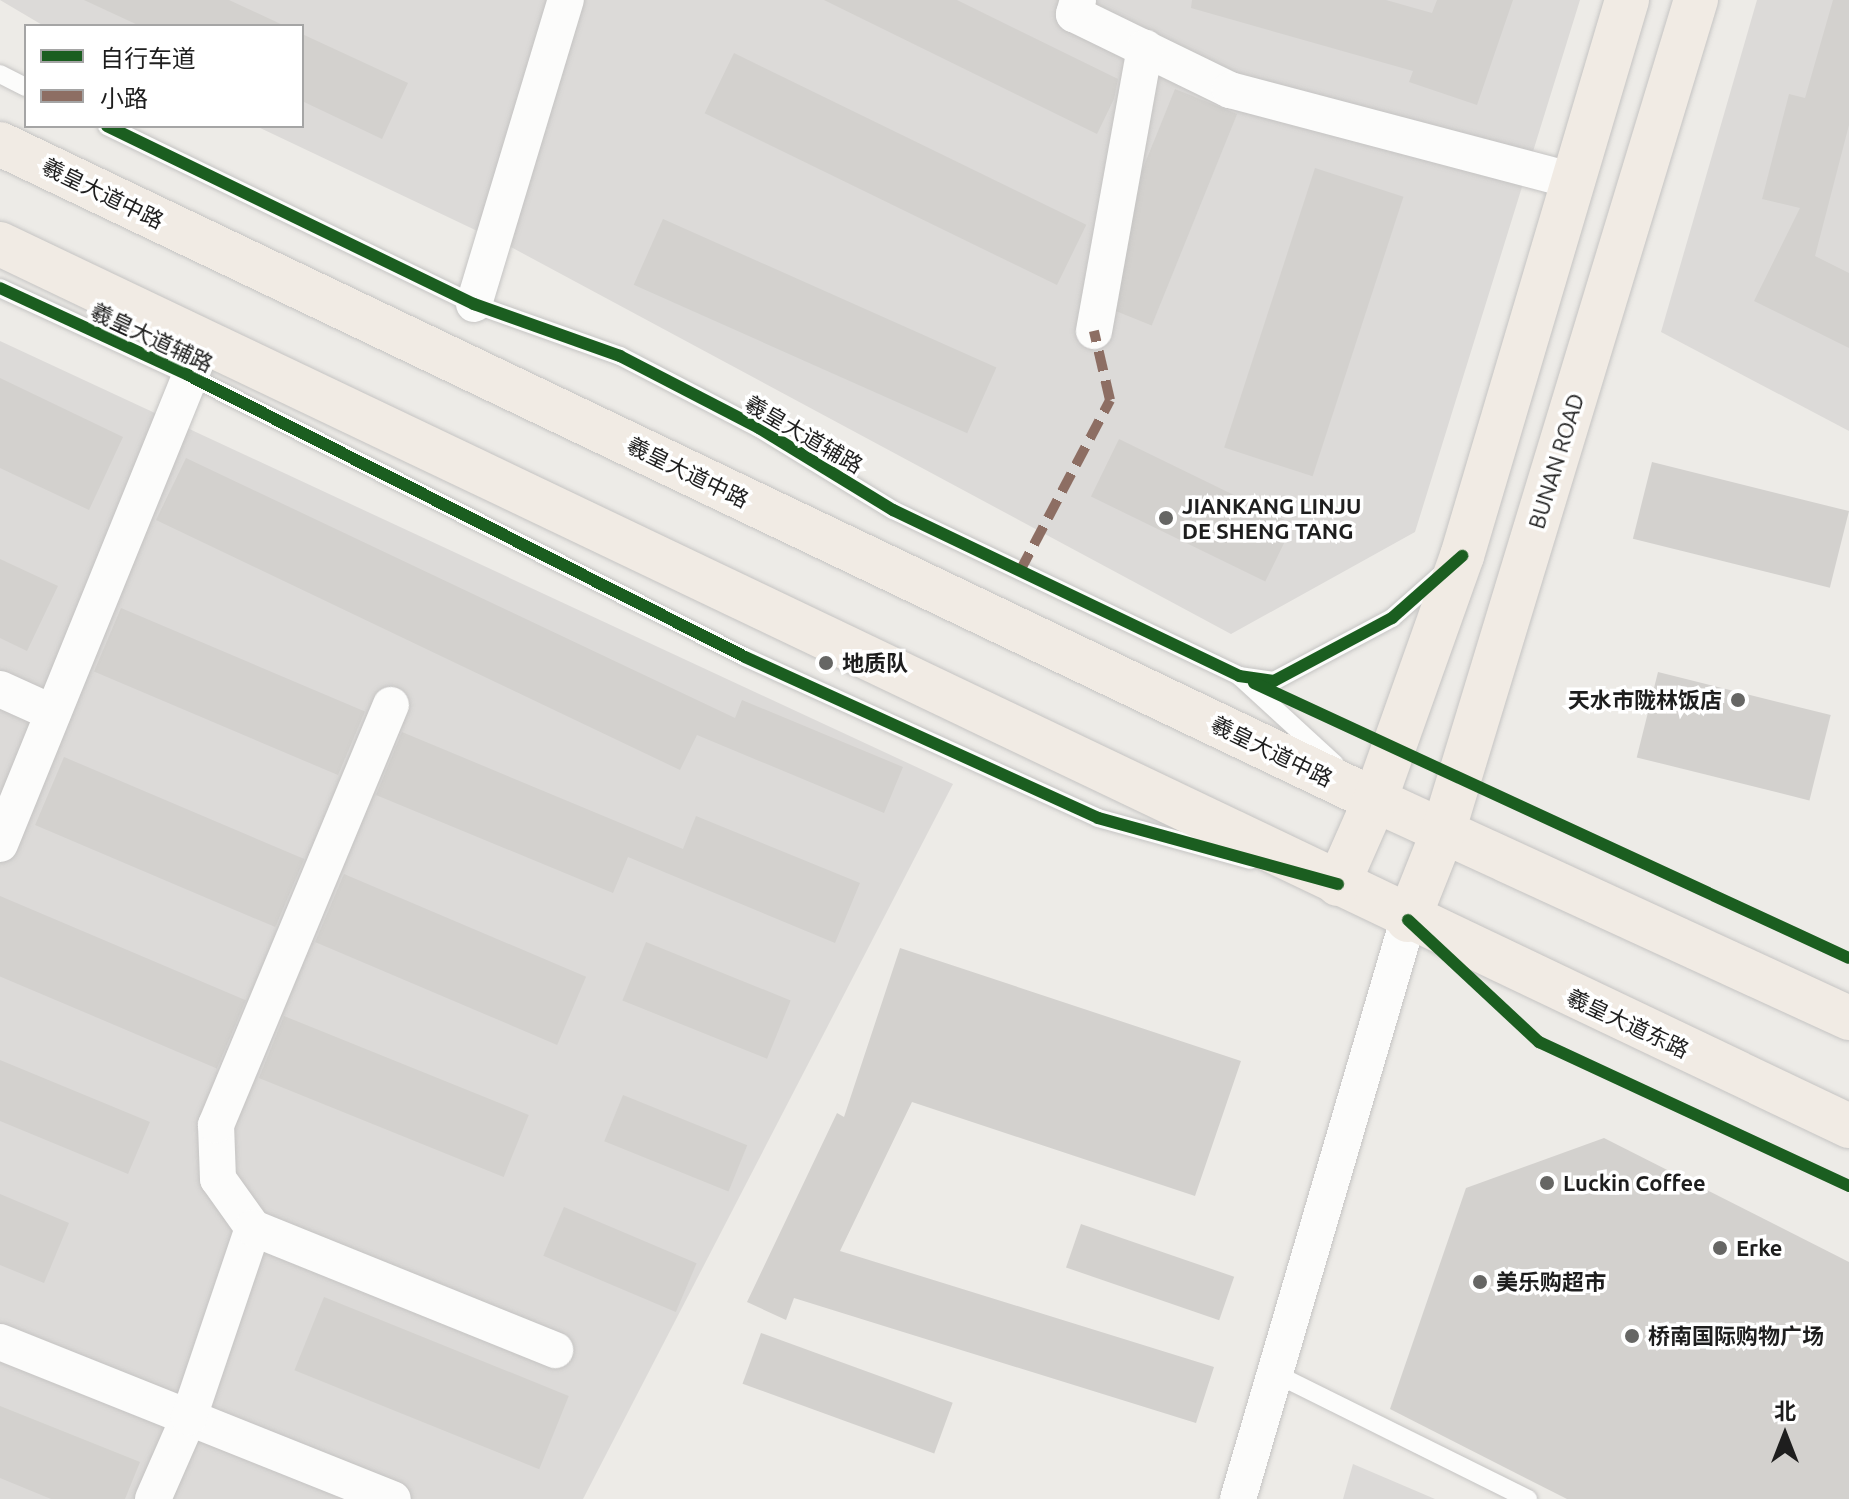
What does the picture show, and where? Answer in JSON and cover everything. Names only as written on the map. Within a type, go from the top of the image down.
[{"type":"main road","points":[[0,244],[196,359],[1338,884],[1375,800],[1462,556],[1627,0]]},
{"type":"main road","name":"BUNAN ROAD","points":[[1408,920],[1443,832],[1696,0]]},
{"type":"main road","name":"羲皇大道中路","points":[[0,144],[1443,832]]},
{"type":"main road","points":[[1443,832],[1849,1018]]},
{"type":"main road","name":"羲皇大道东路","points":[[1338,884],[1408,920],[1849,1126]]},
{"type":"street","points":[[474,304],[566,0]]},
{"type":"street","points":[[1066,5],[1230,90],[1574,181]]},
{"type":"street","points":[[1094,331],[1145,48]]},
{"type":"street","points":[[0,844],[196,359]]},
{"type":"street","points":[[0,689],[53,713]]},
{"type":"street","points":[[391,705],[216,1125],[218,1179],[253,1228],[555,1350]]},
{"type":"street","points":[[1238,1499],[1272,1372],[1408,920]]},
{"type":"street","points":[[153,1499],[189,1417],[253,1228]]},
{"type":"street","points":[[0,1342],[393,1499]]},
{"type":"lane","points":[[0,74],[24,86]]},
{"type":"lane","name":"羲皇大道辅路","points":[[111,128],[474,304],[620,356],[759,428],[893,510],[1239,676],[1274,681],[1392,618],[1462,556]]},
{"type":"lane","name":"羲皇大道辅路","points":[[0,288],[196,359]]},
{"type":"lane","points":[[1239,676],[1375,800]]},
{"type":"lane","points":[[1272,1372],[1528,1499]]},
{"type":"shaded area","points":[[0,0],[1580,0],[1415,532],[1231,634],[509,246],[260,128],[304,128],[304,24],[41,24]]},
{"type":"shaded area","points":[[1757,0],[1849,0],[1849,431],[1661,332]]},
{"type":"shaded area","points":[[0,341],[953,784],[583,1499],[0,1499]]},
{"type":"shaded area","points":[[1353,1464],[1435,1499],[1343,1499]]},
{"type":"building","points":[[84,0],[229,0],[281,24],[136,24]]},
{"type":"building","points":[[824,0],[957,0],[1118,79],[1114,99],[1097,134]]},
{"type":"building","points":[[1192,0],[1386,0],[1432,13],[1437,0],[1513,0],[1477,105],[1409,82],[1413,71],[1191,8]]},
{"type":"building","points":[[1833,0],[1849,0],[1849,125],[1815,256],[1849,273],[1849,348],[1754,301],[1800,208],[1762,199],[1789,94],[1805,98]]},
{"type":"building","points":[[304,35],[408,83],[382,139],[304,102]]},
{"type":"building","points":[[734,53],[1086,225],[1057,285],[705,113]]},
{"type":"building","points":[[1175,89],[1237,114],[1152,325],[1090,300]]},
{"type":"building","points":[[1315,168],[1403,197],[1313,476],[1224,448]]},
{"type":"building","points":[[663,219],[996,367],[967,433],[634,285]]},
{"type":"building","points":[[0,378],[123,437],[89,510],[0,468]]},
{"type":"building","points":[[1119,439],[1293,524],[1265,582],[1091,497]]},
{"type":"building","points":[[186,458],[735,718],[742,700],[903,767],[884,813],[697,735],[680,770],[156,520]]},
{"type":"building","points":[[1652,462],[1849,511],[1830,588],[1633,539]]},
{"type":"building","points":[[0,559],[58,586],[27,651],[0,638]]},
{"type":"building","points":[[121,608],[365,712],[338,775],[94,672]]},
{"type":"building","points":[[1658,672],[1831,715],[1809,800],[1637,757]]},
{"type":"building","points":[[402,732],[683,849],[696,816],[860,883],[835,943],[628,857],[613,893],[376,795]]},
{"type":"building","points":[[64,757],[304,859],[275,927],[35,825]]},
{"type":"building","points":[[344,874],[586,977],[557,1045],[315,942]]},
{"type":"building","points":[[0,896],[246,1000],[217,1068],[0,976]]},
{"type":"building","points":[[646,942],[791,1000],[767,1059],[622,1000]]},
{"type":"building","points":[[900,948],[1241,1061],[1195,1196],[912,1102],[840,1251],[1214,1367],[1196,1423],[794,1298],[786,1320],[747,1302],[837,1113],[844,1117]]},
{"type":"building","points":[[284,1016],[529,1115],[504,1177],[259,1078]]},
{"type":"building","points":[[0,1060],[150,1122],[128,1174],[0,1121]]},
{"type":"building","points":[[623,1095],[747,1145],[729,1192],[604,1141]]},
{"type":"building","name":"桥南国际购物广场","points":[[1604,1138],[1849,1262],[1849,1499],[1567,1499],[1390,1409],[1466,1188]]},
{"type":"building","points":[[0,1194],[69,1223],[44,1283],[0,1265]]},
{"type":"building","points":[[564,1207],[697,1263],[676,1312],[543,1256]]},
{"type":"building","points":[[1081,1224],[1234,1277],[1219,1320],[1066,1267]]},
{"type":"building","points":[[324,1297],[569,1396],[539,1469],[294,1370]]},
{"type":"building","points":[[761,1333],[953,1403],[934,1454],[743,1384]]},
{"type":"building","points":[[0,1406],[140,1462],[125,1499],[51,1499],[0,1478]]},
{"type":"marked path","points":[[1020,571],[1110,400],[1094,331]]},
{"type":"cycle path","points":[[111,128],[474,304],[620,356],[759,428],[893,510],[1239,676],[1274,681],[1392,618],[1462,556]]},
{"type":"cycle path","points":[[0,288],[188,375],[745,657],[1098,818],[1338,884]]},
{"type":"cycle path","points":[[1254,683],[1849,958]]},
{"type":"cycle path","points":[[1408,920],[1539,1042],[1849,1186]]},
{"type":"place","name":"JIANKANG LINJU DE SHENG TANG","points":[[1166,518]]},
{"type":"place","name":"地质队","points":[[826,663]]},
{"type":"place","name":"天水市陇林饭店","points":[[1738,700]]},
{"type":"place","name":"Luckin Coffee","points":[[1547,1183]]},
{"type":"place","name":"Erke","points":[[1720,1248]]},
{"type":"place","name":"美乐购超市","points":[[1480,1282]]},
{"type":"place","name":"桥南国际购物广场","points":[[1632,1336]]}]
